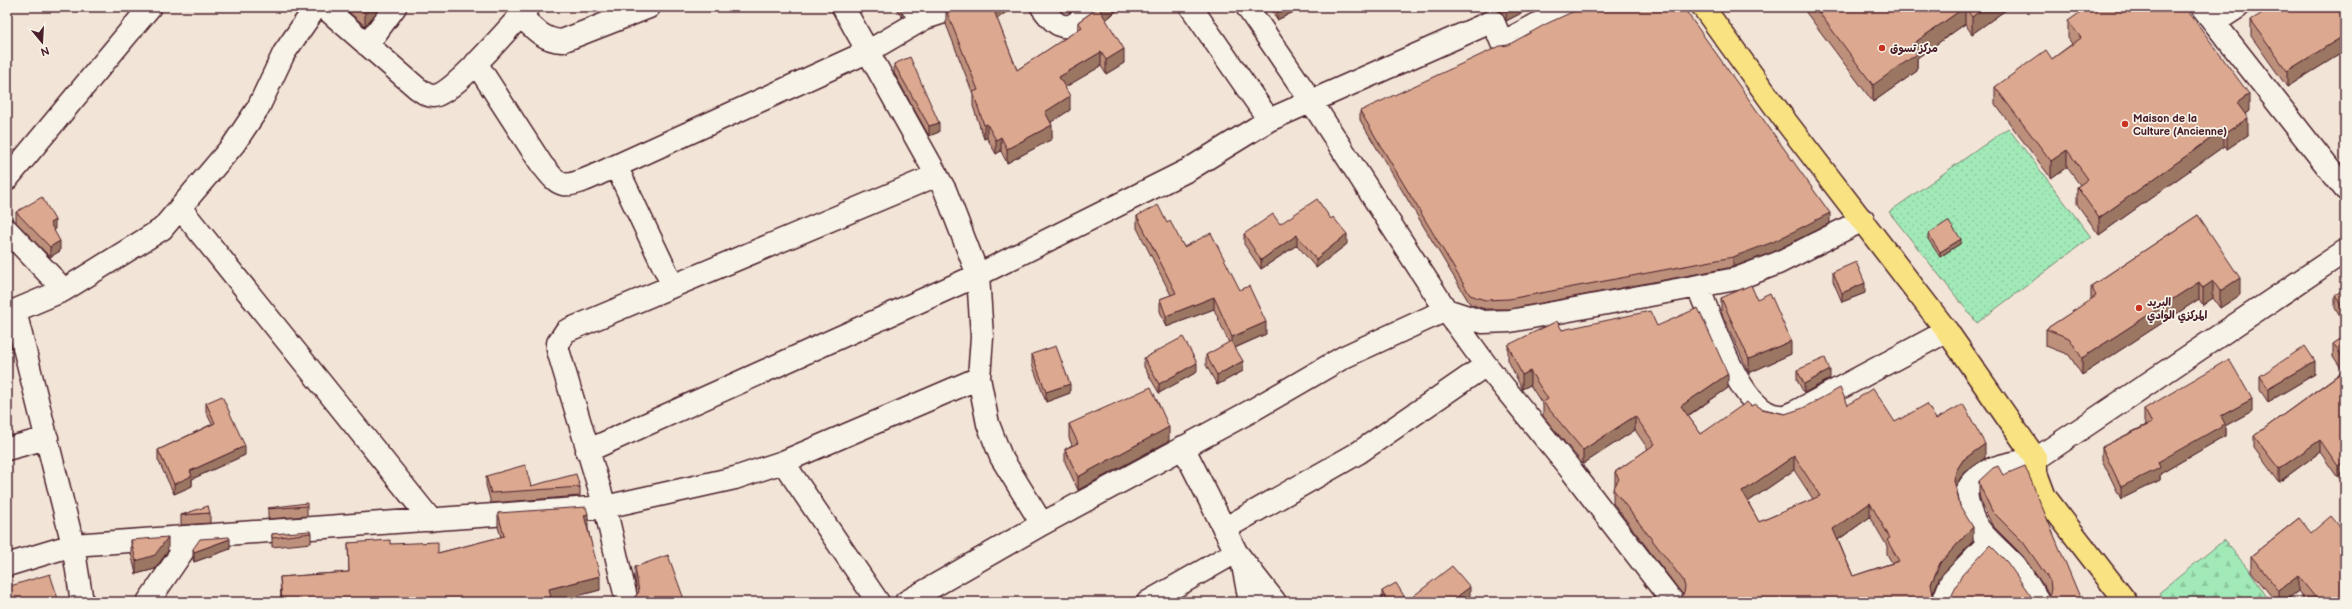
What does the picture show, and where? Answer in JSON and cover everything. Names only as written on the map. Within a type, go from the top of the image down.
[{"type":"main road","points":[[1708,9],[1787,123],[1947,331],[2036,459],[2036,473],[2044,497],[2126,602]]},
{"type":"street","points":[[7,180],[150,7]]},
{"type":"street","points":[[82,602],[73,544],[47,438],[11,313],[64,290],[162,229],[181,209],[234,144],[258,108],[284,53],[316,7]]},
{"type":"street","points":[[324,7],[427,95],[433,96],[451,87],[476,63],[524,11],[543,36],[552,41],[562,42],[649,7]]},
{"type":"street","points":[[367,45],[395,7]]},
{"type":"street","points":[[844,7],[867,52],[937,175],[956,214],[978,275],[982,337],[979,378],[988,424],[1001,457],[1042,524]]},
{"type":"street","points":[[476,63],[542,165],[555,179],[563,184],[580,181],[616,166],[867,52],[918,12],[959,7]]},
{"type":"street","points":[[1042,7],[1056,24],[1064,27],[1073,26],[1096,7]]},
{"type":"street","points":[[1191,7],[1269,120]]},
{"type":"street","points":[[1247,7],[1311,102],[1446,310],[1486,365],[1571,470],[1673,602]]},
{"type":"street","points":[[587,451],[978,275],[1188,170],[1269,120],[1311,102],[1488,14],[1502,42],[1569,7]]},
{"type":"street","points":[[2238,7],[2209,15],[2345,189]]},
{"type":"street","points":[[616,166],[672,286]]},
{"type":"street","points":[[627,602],[605,507],[558,350],[562,335],[566,331],[937,175]]},
{"type":"street","points":[[181,209],[431,520]]},
{"type":"street","points":[[906,602],[1042,524],[1251,411],[1344,357],[1446,310],[1484,322],[1510,321],[1593,304],[1698,287],[1736,279],[1761,270],[1863,220]]},
{"type":"street","points":[[7,230],[64,290]]},
{"type":"street","points":[[2039,602],[2014,564],[1989,542],[1973,520],[1967,501],[1966,492],[1971,482],[1980,473],[2036,459],[2345,251]]},
{"type":"street","points":[[1698,287],[1738,384],[1754,404],[1767,413],[1780,416],[1797,411],[1947,331]]},
{"type":"street","points":[[1224,529],[1358,453],[1486,365]]},
{"type":"street","points":[[7,565],[73,544],[605,507],[735,478],[783,462],[979,378]]},
{"type":"street","points":[[7,449],[47,438]]},
{"type":"street","points":[[1183,448],[1239,557],[1275,602]]},
{"type":"street","points":[[783,462],[878,602]]},
{"type":"street","points":[[148,602],[193,536]]},
{"type":"street","points":[[1943,602],[1950,582],[1989,542]]},
{"type":"street","points":[[1148,602],[1239,557]]},
{"type":"street","points":[[1239,557],[1250,602]]},
{"type":"green space","points":[[2008,128],[2091,237],[1977,323],[1889,212]]},
{"type":"green space","points":[[2224,540],[2250,571],[2270,602],[2166,602],[2159,593]]},
{"type":"building","points":[[359,7],[370,7],[365,13]]},
{"type":"building","points":[[954,7],[994,7],[993,8],[1017,70],[1082,27],[1078,22],[1098,7],[1104,7],[1100,10],[1124,49],[1106,60],[1101,52],[1059,77],[1070,96],[1045,112],[1052,125],[1007,149],[1001,137],[996,140],[987,124],[984,125],[973,92],[978,90],[946,10]]},
{"type":"building","points":[[1583,7],[1683,7],[1830,213],[1773,242],[1733,257],[1509,299],[1485,300],[1470,295],[1360,111],[1500,46],[1508,45],[1546,24]]},
{"type":"building","name":"مركز تسوق","points":[[1815,7],[1965,7],[1910,46],[1917,54],[1873,85]]},
{"type":"building","points":[[1965,7],[1985,7],[1972,17]]},
{"type":"building","name":"Maison de la Culture (Ancienne)","points":[[2088,7],[2185,7],[2249,94],[2237,103],[2248,118],[2227,132],[2224,129],[2099,218],[2077,187],[2088,179],[2067,150],[2051,161],[1995,87],[2046,50],[2052,59],[2081,38],[2068,21]]},
{"type":"building","points":[[2272,7],[2345,7],[2345,35],[2287,71],[2251,20]]},
{"type":"building","points":[[910,57],[939,123],[929,126],[894,64]]},
{"type":"building","points":[[42,197],[55,220],[50,223],[60,241],[50,247],[16,212]]},
{"type":"building","points":[[1317,199],[1331,219],[1333,217],[1347,234],[1316,259],[1297,235],[1261,260],[1244,234],[1273,214],[1280,224]]},
{"type":"building","points":[[1158,205],[1167,223],[1170,221],[1184,247],[1211,233],[1240,290],[1249,286],[1266,322],[1232,337],[1214,297],[1166,316],[1160,299],[1176,293],[1137,216]]},
{"type":"building","name":"البريد المركزي الوادي","points":[[2198,215],[2240,278],[2220,291],[2213,281],[2203,288],[2199,282],[2082,358],[2069,338],[2046,329],[2096,296],[2091,286]]},
{"type":"building","points":[[1948,221],[1961,239],[1940,252],[1928,234]]},
{"type":"building","points":[[1856,262],[1865,283],[1842,293],[1833,272]]},
{"type":"building","points":[[1751,285],[1757,299],[1770,293],[1791,341],[1749,359],[1721,298]]},
{"type":"building","points":[[2345,289],[2345,313],[2335,295]]},
{"type":"building","points":[[1698,308],[1728,374],[1681,406],[1701,434],[1747,402],[1751,406],[1755,404],[1762,409],[1785,414],[1803,408],[1840,388],[1848,405],[1873,388],[1895,422],[1927,404],[1936,419],[1963,404],[1985,444],[1963,460],[1956,471],[1954,480],[1960,506],[1973,527],[1940,563],[1931,584],[1933,595],[1938,599],[1944,600],[1951,597],[1962,575],[1990,545],[2007,562],[2033,599],[2040,600],[2050,594],[2050,581],[2023,542],[1992,511],[1979,481],[1993,468],[1998,466],[2003,475],[2025,466],[2082,602],[1660,602],[1667,599],[1674,600],[1680,598],[1684,593],[1685,587],[1683,580],[1613,489],[1619,479],[1615,472],[1655,444],[1635,416],[1583,450],[1543,402],[1548,399],[1530,371],[1522,375],[1508,345],[1557,321],[1562,330],[1650,311],[1657,326]],"holes":[[[1794,456],[1820,496],[1759,522],[1742,492]],[[1870,503],[1890,538],[1887,540],[1899,561],[1853,576],[1833,529]]]},
{"type":"building","points":[[2345,336],[2345,361],[2333,344]]},
{"type":"building","points":[[1183,337],[1197,363],[1159,384],[1144,358]]},
{"type":"building","points":[[1231,341],[1243,361],[1217,375],[1206,355]]},
{"type":"building","points":[[1056,346],[1070,384],[1046,392],[1032,354]]},
{"type":"building","points":[[2305,346],[2315,361],[2268,388],[2260,376]]},
{"type":"building","points":[[1825,358],[1830,370],[1804,384],[1797,370]]},
{"type":"building","points":[[2229,359],[2252,399],[2221,416],[2225,424],[2158,462],[2160,468],[2121,487],[2102,447],[2152,423],[2144,409]]},
{"type":"building","points":[[2345,370],[2345,461],[2338,466],[2320,440],[2279,469],[2254,436]]},
{"type":"building","points":[[1151,387],[1169,427],[1078,477],[1065,449],[1078,443],[1069,424]]},
{"type":"building","points":[[222,396],[245,446],[190,471],[192,476],[174,484],[158,450],[215,423],[206,403]]},
{"type":"building","points":[[525,465],[531,486],[576,474],[580,487],[491,493],[486,476]]},
{"type":"building","points":[[307,503],[307,506],[268,509],[268,508]]},
{"type":"building","points":[[208,506],[210,513],[181,515]]},
{"type":"building","points":[[586,507],[588,514],[584,515],[600,576],[549,589],[551,597],[531,602],[282,602],[280,577],[349,572],[348,543],[390,540],[390,544],[438,542],[438,553],[504,536],[498,513]]},
{"type":"building","points":[[2331,516],[2345,533],[2345,602],[2319,602],[2298,576],[2279,591],[2251,556],[2299,518],[2311,533]]},
{"type":"building","points":[[310,531],[311,533],[272,538],[272,534]]},
{"type":"building","points":[[168,537],[155,555],[136,561],[131,540]]},
{"type":"building","points":[[229,537],[230,539],[194,552],[193,549],[200,539]]},
{"type":"building","points":[[668,555],[685,602],[634,602],[633,599],[639,592],[635,567]]},
{"type":"building","points":[[1452,566],[1470,587],[1450,602],[1387,602],[1382,591],[1396,583],[1407,601]]},
{"type":"building","points":[[50,574],[59,602],[7,602],[7,587]]},
{"type":"place","name":"مركز تسوق","points":[[1882,48]]},
{"type":"place","name":"Maison de la Culture (Ancienne)","points":[[2125,124]]},
{"type":"place","name":"البريد المركزي الوادي","points":[[2139,308]]}]
